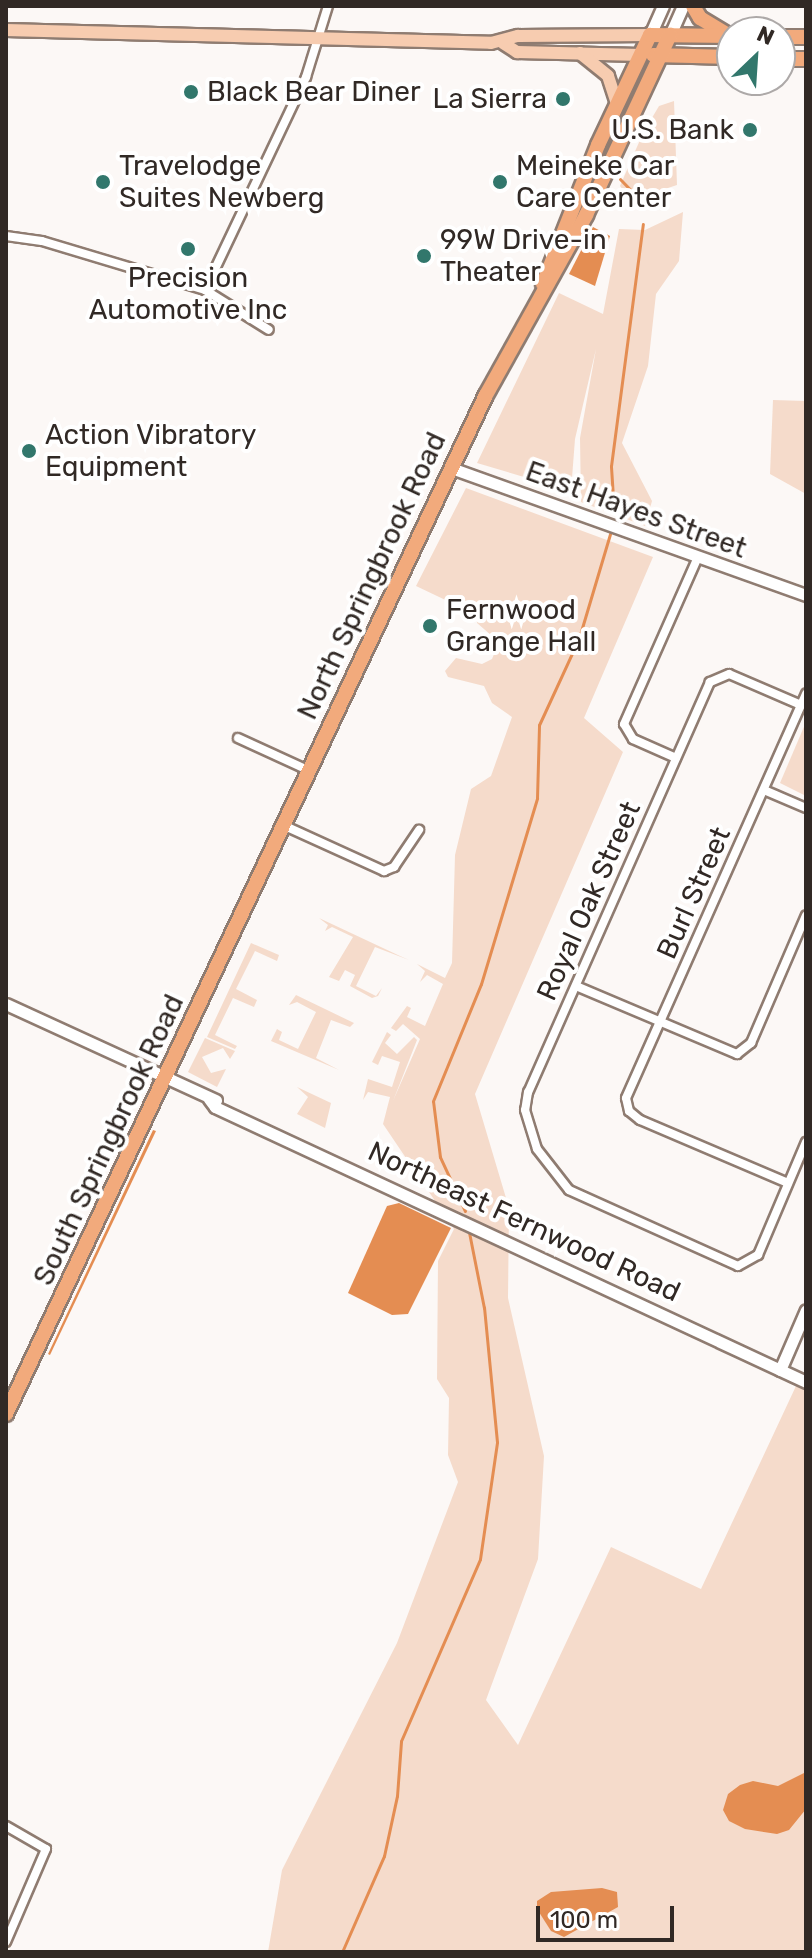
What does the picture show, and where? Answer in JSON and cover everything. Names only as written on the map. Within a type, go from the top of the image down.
[{"type":"highway","points":[[693,6],[704,21],[716,28]]},
{"type":"highway","points":[[650,35],[716,36]]},
{"type":"highway","name":"North Springbrook Road","points":[[257,886],[451,468],[541,292],[563,230],[617,103],[650,35]]},
{"type":"highway","name":"North Springbrook Road","points":[[541,292],[559,266],[670,35]]},
{"type":"highway","points":[[641,55],[716,57]]},
{"type":"highway","points":[[559,266],[557,256],[568,232],[563,230]]},
{"type":"highway","name":"South Springbrook Road","points":[[6,1414],[257,886]]},
{"type":"main road","points":[[6,30],[503,43],[518,36],[650,35]]},
{"type":"main road","points":[[503,43],[517,52],[641,55]]},
{"type":"main road","points":[[580,53],[608,76],[617,103]]},
{"type":"street","points":[[205,290],[306,77],[328,6]]},
{"type":"street","name":"North Springbrook Road","points":[[650,35],[663,6]]},
{"type":"street","name":"North Springbrook Road","points":[[670,35],[683,6]]},
{"type":"street","points":[[6,236],[42,241],[205,290],[269,330]]},
{"type":"street","name":"East Hayes Street","points":[[451,468],[806,595]]},
{"type":"street","points":[[676,758],[633,739],[624,724],[698,557]]},
{"type":"street","name":"Royal Oak Street","points":[[788,1183],[749,1265],[738,1266],[579,1197],[537,1149],[527,1125],[528,1092],[676,758],[717,675],[729,674],[801,705]]},
{"type":"street","name":"Burl Street","points":[[788,1183],[629,1111],[626,1098],[806,693]]},
{"type":"street","points":[[238,738],[310,771]]},
{"type":"street","points":[[764,790],[806,808]]},
{"type":"street","points":[[285,826],[384,871],[394,867],[419,830]]},
{"type":"street","points":[[576,986],[732,1054],[742,1052],[751,1043],[806,915]]},
{"type":"street","name":"Northeast Fernwood Road","points":[[6,1004],[806,1382]]},
{"type":"street","points":[[788,1183],[806,1142]]},
{"type":"street","points":[[780,1370],[806,1310]]},
{"type":"street","points":[[6,1826],[46,1849],[6,1942]]},
{"type":"shaded area","points":[[674,101],[677,185],[638,198],[626,194],[620,186],[643,133],[659,106]]},
{"type":"shaded area","points":[[683,212],[679,261],[656,294],[648,366],[622,443],[652,501],[645,526],[581,502],[580,438],[596,349],[575,439],[571,491],[477,463],[559,293],[603,314],[619,229],[645,230]]},
{"type":"shaded area","points":[[593,227],[610,236],[595,286],[569,274]]},
{"type":"shaded area","points":[[773,400],[806,401],[806,494],[770,474]]},
{"type":"shaded area","points":[[466,488],[653,557],[584,718],[623,752],[475,1094],[509,1208],[508,1298],[544,1456],[538,1559],[486,1700],[518,1745],[611,1547],[701,1589],[796,1386],[806,1391],[806,1952],[268,1952],[282,1870],[397,1643],[458,1482],[448,1455],[449,1398],[437,1379],[438,1261],[454,1229],[383,1124],[390,1097],[368,1092],[363,1100],[368,1079],[392,1087],[400,1062],[382,1056],[378,1065],[372,1062],[387,1032],[391,1035],[385,1043],[397,1054],[414,1037],[417,1040],[393,1101],[420,1039],[403,1024],[396,1031],[391,1028],[407,1006],[411,1008],[407,1017],[425,1026],[443,984],[427,975],[420,982],[425,971],[417,964],[445,978],[452,963],[455,855],[471,789],[491,776],[512,717],[492,703],[484,686],[448,677],[445,671],[456,658],[482,664],[492,659],[499,642],[477,623],[478,616],[497,603],[477,615],[416,586]]},
{"type":"shaded area","points":[[806,722],[806,796],[780,783]]},
{"type":"shaded area","points":[[319,918],[409,960],[375,947],[356,986],[376,996],[382,988],[378,996],[372,998],[350,986],[355,975],[345,970],[339,981],[329,977],[353,937],[332,927],[325,931],[328,925]]},
{"type":"shaded area","points":[[251,943],[279,955],[277,961],[255,951],[236,989],[257,1000],[254,1007],[233,998],[215,1035],[237,1046],[235,1049],[207,1037]]},
{"type":"shaded area","points":[[296,995],[354,1023],[350,1027],[331,1020],[316,1058],[339,1070],[271,1041],[277,1029],[282,1032],[279,1040],[298,1049],[316,1012],[297,1002],[289,1005]]},
{"type":"shaded area","points":[[205,1038],[235,1051],[230,1059],[223,1048],[202,1057],[211,1073],[226,1069],[217,1087],[188,1072]]},
{"type":"shaded area","points":[[297,1087],[331,1103],[325,1128],[297,1114],[308,1097]]},
{"type":"shaded area","points":[[153,1130],[156,1131],[50,1355],[48,1354]]},
{"type":"shaded area","points":[[399,1203],[451,1228],[408,1314],[392,1315],[348,1293],[387,1206]]},
{"type":"shaded area","points":[[806,1772],[806,1809],[789,1830],[777,1834],[745,1829],[729,1821],[723,1810],[728,1794],[740,1785],[753,1781],[778,1786]]},
{"type":"shaded area","points":[[602,1888],[617,1892],[618,1907],[564,1937],[551,1931],[537,1909],[537,1901],[551,1892]]},
{"type":"waterway","points":[[620,179],[640,200]]},
{"type":"waterway","points":[[614,513],[611,466],[643,224]]},
{"type":"waterway","points":[[465,1211],[440,1157],[433,1101],[481,984],[537,798],[539,725],[579,638],[610,534]]},
{"type":"waterway","points":[[342,1952],[384,1856],[397,1796],[401,1741],[480,1559],[497,1442],[484,1308],[469,1232]]},
{"type":"place","name":"Black Bear Diner","points":[[191,92]]},
{"type":"place","name":"La Sierra","points":[[563,99]]},
{"type":"place","name":"U.S. Bank","points":[[750,130]]},
{"type":"place","name":"Travelodge Suites Newberg","points":[[103,182]]},
{"type":"place","name":"Meineke Car Care Center","points":[[500,182]]},
{"type":"place","name":"Precision Automotive Inc","points":[[188,249]]},
{"type":"place","name":"99W Drive-in Theater","points":[[424,256]]},
{"type":"place","name":"Action Vibratory Equipment","points":[[29,451]]},
{"type":"place","name":"Fernwood Grange Hall","points":[[430,626]]}]
